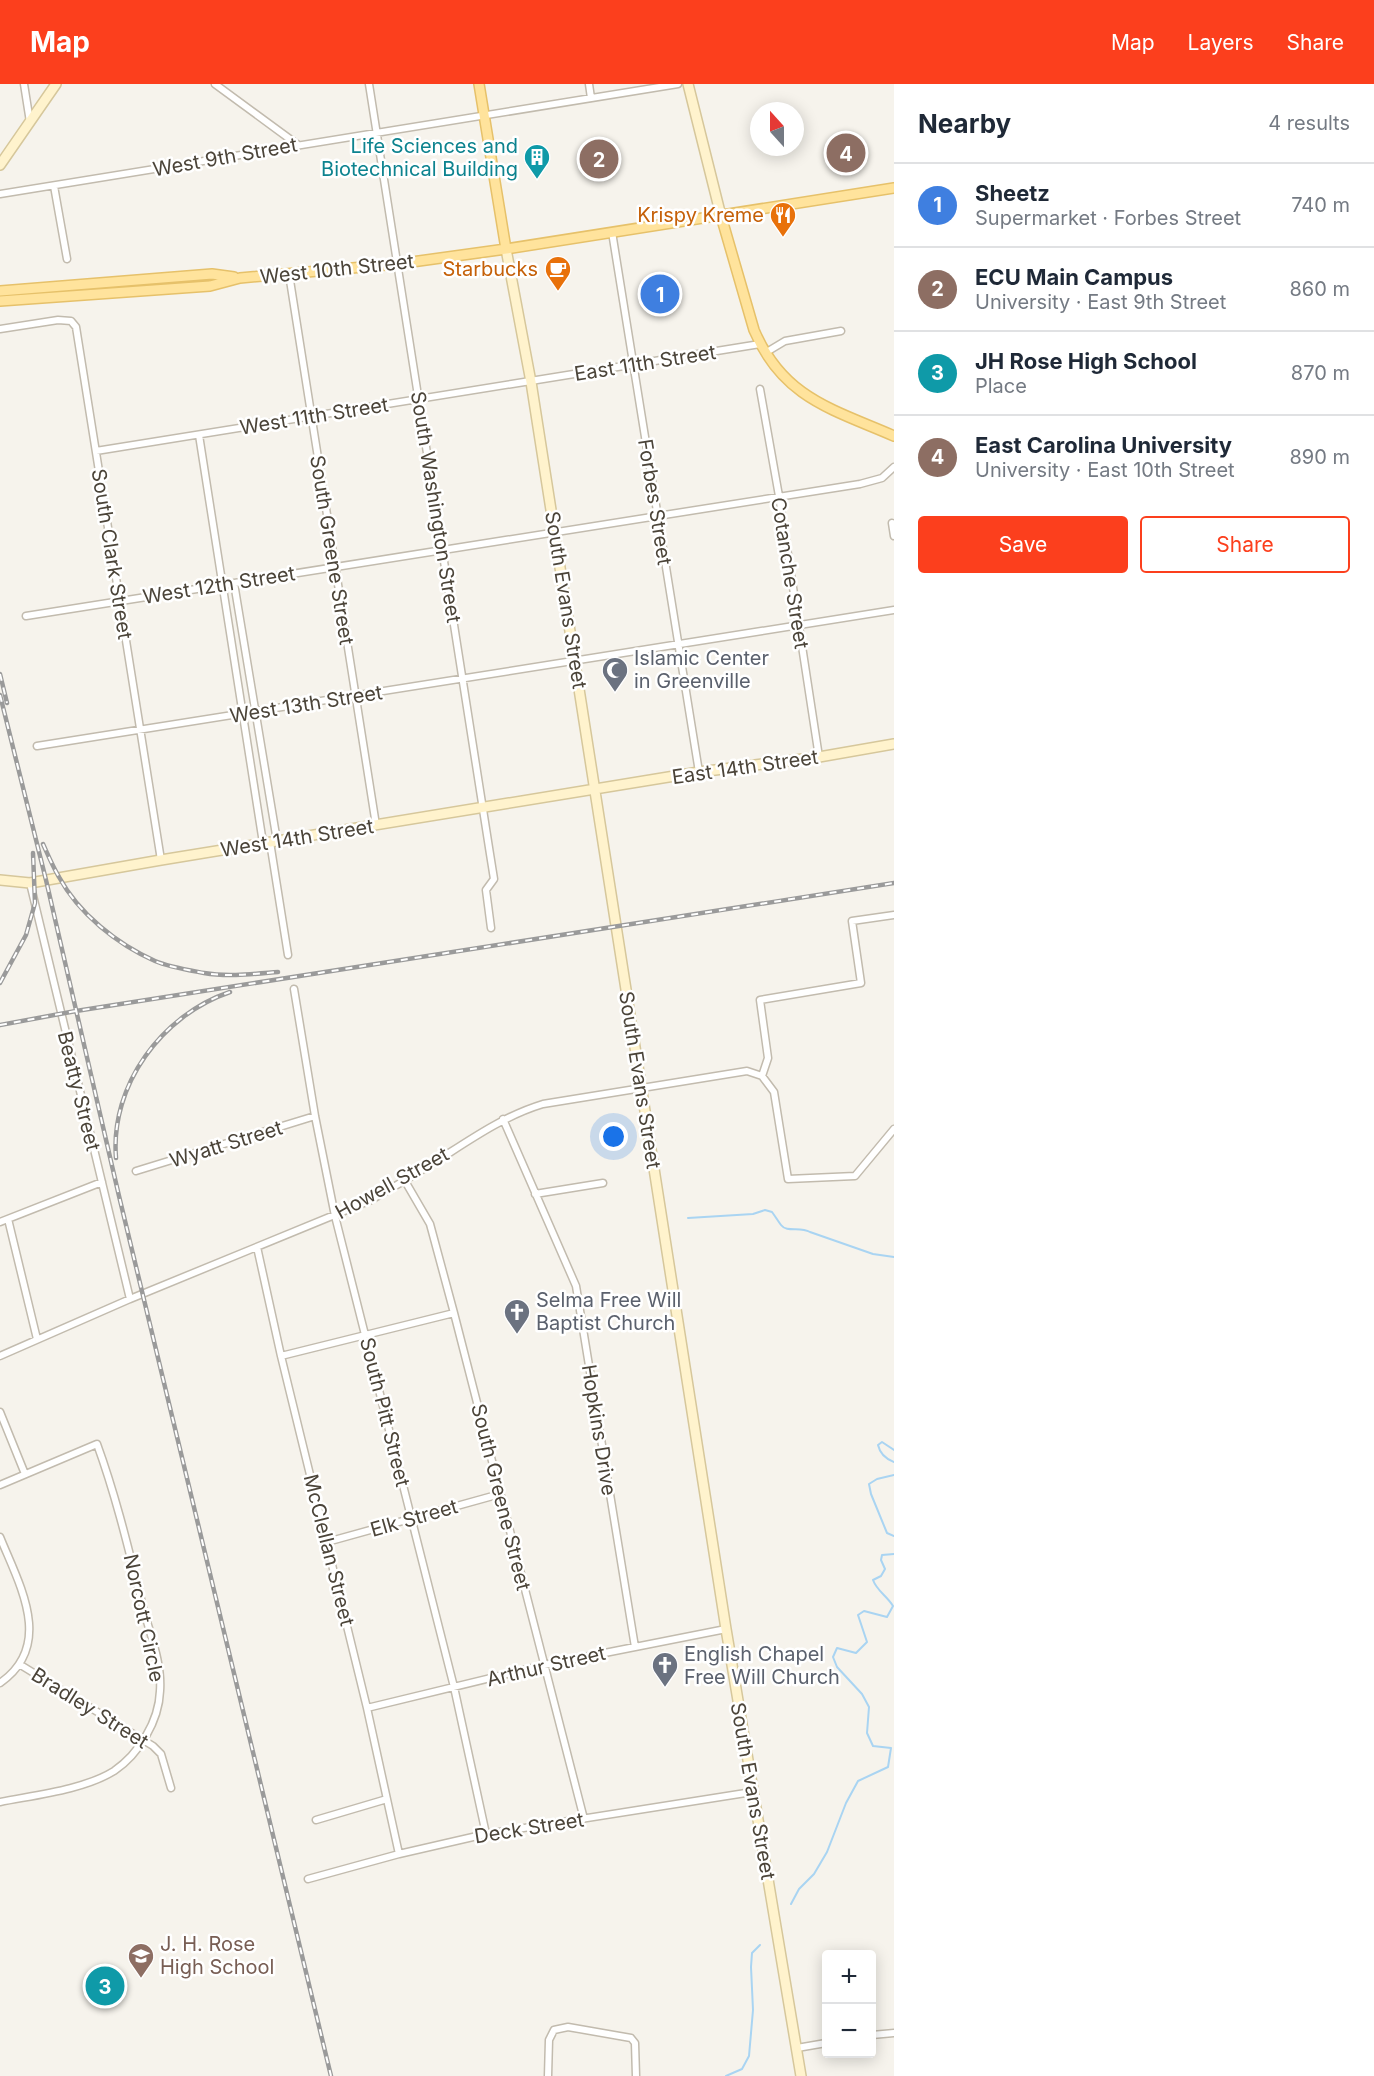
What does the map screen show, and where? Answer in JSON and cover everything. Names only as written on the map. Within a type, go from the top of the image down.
[{"type":"main road","points":[[0,165],[56,84]]},
{"type":"main road","name":"South Evans Street","points":[[479,84],[531,382],[726,1629],[801,2076]]},
{"type":"main road","points":[[688,84],[722,216],[754,330],[762,349],[786,380],[816,403],[894,436]]},
{"type":"main road","name":"West 10th Street","points":[[0,301],[210,286],[240,278],[397,264],[894,188]]},
{"type":"main road","name":"West 10th Street","points":[[0,291],[212,274],[240,278]]},
{"type":"main road","name":"East 14th Street","points":[[595,790],[699,772],[819,757],[894,744]]},
{"type":"main road","name":"West 14th Street","points":[[0,880],[30,883],[595,790]]},
{"type":"street","points":[[24,84],[30,123]]},
{"type":"street","points":[[215,84],[298,145]]},
{"type":"street","name":"South Washington Street","points":[[369,84],[494,879],[486,890],[491,928]]},
{"type":"street","points":[[589,84],[591,98]]},
{"type":"street","name":"West 9th Street","points":[[0,194],[678,84]]},
{"type":"street","points":[[54,186],[67,259]]},
{"type":"street","name":"Forbes Street","points":[[612,232],[699,772]]},
{"type":"street","name":"South Greene Street","points":[[289,274],[376,825]]},
{"type":"street","name":"South Clark Street","points":[[0,329],[58,320],[71,321],[76,327],[161,860]]},
{"type":"street","name":"East 11th Street","points":[[531,382],[633,365],[762,349],[785,341],[841,331]]},
{"type":"street","name":"West 11th Street","points":[[96,451],[531,382]]},
{"type":"street","name":"Cotanche Street","points":[[760,389],[779,496],[819,757]]},
{"type":"street","points":[[199,435],[243,714],[270,842]]},
{"type":"street","name":"West 12th Street","points":[[26,616],[860,484],[882,478],[894,467]]},
{"type":"street","points":[[892,523],[894,536]]},
{"type":"street","points":[[234,583],[256,712],[270,842],[288,956]]},
{"type":"street","name":"West 13th Street","points":[[36,747],[894,610]]},
{"type":"street","name":"Beatty Street","points":[[30,883],[130,1299]]},
{"type":"street","points":[[894,915],[852,921],[861,983],[760,1000],[768,1058],[762,1076],[774,1092],[788,1179],[855,1176],[894,1129]]},
{"type":"street","name":"South Pitt Street","points":[[294,989],[315,1116],[335,1216],[454,1687],[486,1834]]},
{"type":"street","name":"Howell Street","points":[[0,1356],[130,1299],[370,1200],[405,1181],[503,1119],[522,1110],[543,1104],[641,1087],[747,1071],[762,1076]]},
{"type":"street","name":"Wyatt Street","points":[[136,1171],[315,1116]]},
{"type":"street","name":"Hopkins Drive","points":[[503,1119],[576,1286],[635,1647]]},
{"type":"street","name":"South Greene Street","points":[[405,1181],[430,1224],[584,1819]]},
{"type":"street","points":[[0,1222],[102,1182]]},
{"type":"street","points":[[535,1194],[603,1183]]},
{"type":"street","points":[[8,1219],[37,1339]]},
{"type":"street","name":"McClellan Street","points":[[257,1247],[281,1356],[368,1708],[399,1854]]},
{"type":"street","points":[[281,1356],[454,1312]]},
{"type":"street","points":[[0,1412],[25,1474],[0,1485]]},
{"type":"street","name":"Norcott Circle","points":[[0,1802],[81,1784],[115,1770],[132,1755],[143,1740],[156,1714],[160,1691],[159,1669],[112,1487],[97,1444],[25,1474]]},
{"type":"street","name":"Elk Street","points":[[327,1542],[500,1494]]},
{"type":"street","points":[[0,1537],[26,1601],[30,1622],[27,1644],[19,1664],[0,1683]]},
{"type":"street","name":"Arthur Street","points":[[368,1708],[544,1665],[726,1629]]},
{"type":"street","name":"Bradley Street","points":[[19,1664],[162,1754],[171,1788]]},
{"type":"street","name":"Deck Street","points":[[308,1879],[399,1854],[486,1834],[752,1792]]},
{"type":"street","points":[[316,1820],[387,1799]]},
{"type":"street","points":[[548,2076],[549,2040],[554,2030],[568,2027],[631,2038],[635,2043],[636,2076]]},
{"type":"street","points":[[876,2035],[894,2033]]},
{"type":"street","points":[[797,2048],[822,2044]]},
{"type":"waterway","points":[[688,1218],[753,1214],[765,1210],[772,1212],[781,1225],[787,1229],[806,1230],[873,1254],[894,1257]]},
{"type":"waterway","points":[[894,1450],[882,1442],[878,1445],[884,1456],[894,1462]]},
{"type":"waterway","points":[[894,1475],[877,1479],[869,1484],[887,1533],[894,1536]]},
{"type":"waterway","points":[[791,1904],[799,1889],[814,1874],[827,1852],[846,1803],[858,1781],[888,1767],[891,1748],[873,1746],[867,1733],[869,1707],[862,1694],[837,1667],[833,1657],[837,1648],[856,1653],[867,1642],[858,1615],[864,1611],[887,1617],[893,1606],[873,1580],[881,1576],[885,1569],[881,1560],[882,1555],[894,1554]]},
{"type":"waterway","points":[[726,2076],[742,2069],[749,2056],[753,2010],[752,1953],[760,1945]]},
{"type":"railway","points":[[0,674],[7,703]]},
{"type":"railway","points":[[0,695],[331,2076]]},
{"type":"railway","points":[[43,844],[67,891],[77,903],[113,937],[141,954],[166,965],[213,974],[241,975],[278,972]]},
{"type":"railway","points":[[0,983],[26,935],[35,903],[33,853]]},
{"type":"railway","points":[[0,1025],[76,1011],[894,883]]},
{"type":"railway","points":[[116,1158],[116,1131],[122,1104],[145,1056],[162,1035],[183,1017],[205,1003],[230,992]]},
{"type":"place","name":"East Carolina University","points":[[846,153]]},
{"type":"place","name":"ECU Main Campus","points":[[599,159]]},
{"type":"place","name":"Life Sciences and Biotechnical Building","points":[[537,180]]},
{"type":"place","name":"Krispy Kreme","points":[[783,238]]},
{"type":"place","name":"Starbucks","points":[[558,292]]},
{"type":"place","name":"Sheetz","points":[[660,294]]},
{"type":"place","name":"Islamic Center in Greenville","points":[[615,693]]},
{"type":"place","name":"Selma Free Will Baptist Church","points":[[517,1335]]},
{"type":"place","name":"English Chapel Free Will Church","points":[[665,1688]]},
{"type":"place","name":"J. H. Rose High School","points":[[141,1979]]},
{"type":"place","name":"JH Rose High School","points":[[105,1986]]}]
